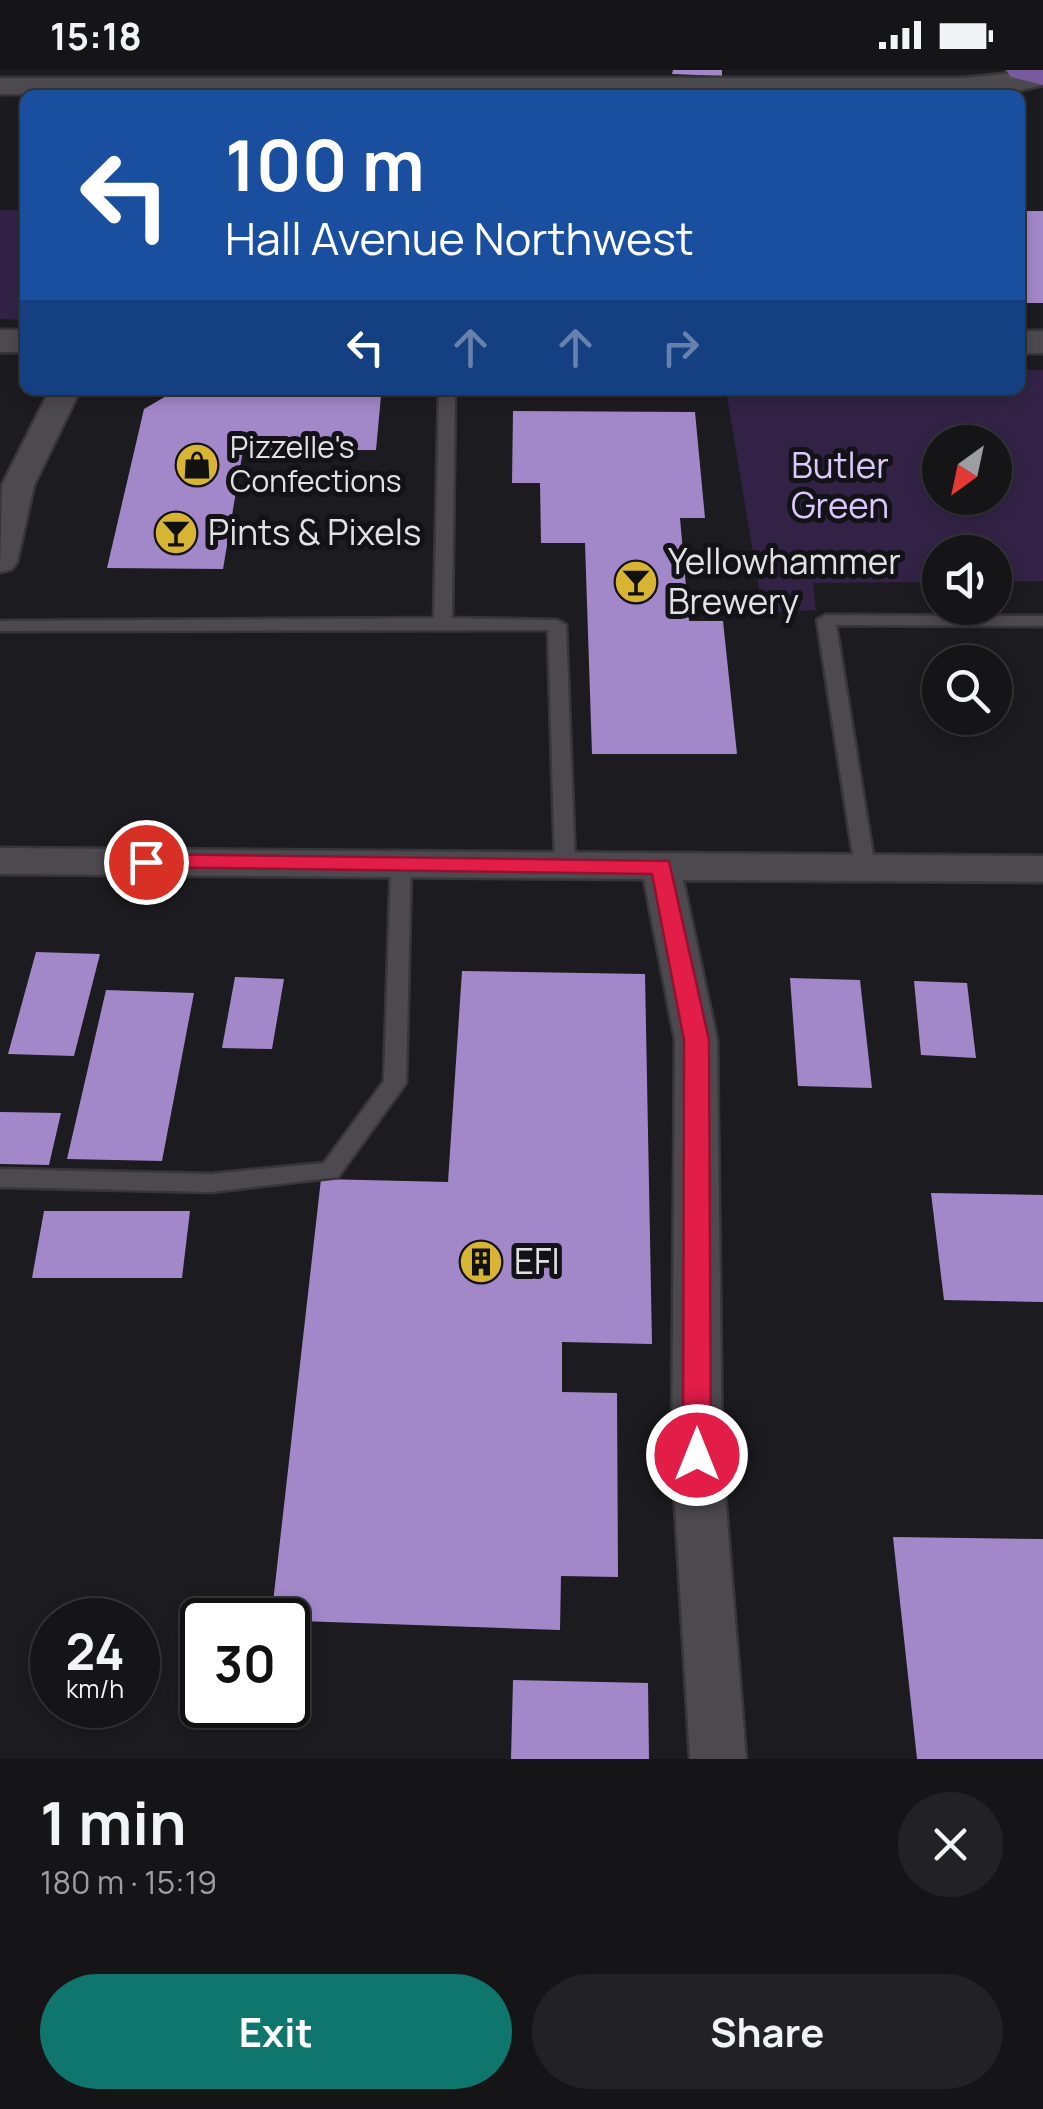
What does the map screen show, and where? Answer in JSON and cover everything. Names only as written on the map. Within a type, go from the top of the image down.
[{"type":"main road","points":[[1023,70],[1043,76]]},
{"type":"street","points":[[488,90],[518,70]]},
{"type":"street","points":[[745,90],[1017,84],[1043,76]]},
{"type":"street","points":[[0,86],[323,90]]},
{"type":"street","points":[[0,562],[18,485],[62,395]]},
{"type":"street","points":[[0,861],[1043,870]]},
{"type":"street","points":[[661,866],[696,1040],[697,1455],[718,1759]]},
{"type":"lane","points":[[443,622],[447,395]]},
{"type":"lane","points":[[864,868],[826,620],[1043,620]]},
{"type":"lane","points":[[0,626],[443,622],[557,625],[565,865]]},
{"type":"lane","points":[[0,1178],[210,1183],[330,1170],[395,1082],[401,864]]},
{"type":"green space","points":[[0,210],[20,210],[20,320],[0,319]]},
{"type":"green space","name":"Butler Green","points":[[1025,370],[1043,370],[1043,581],[1012,582],[1012,535],[922,535],[922,582],[813,583],[816,610],[763,613],[727,395],[1025,395]]},
{"type":"building","points":[[673,70],[722,70],[722,76],[672,74]]},
{"type":"building","points":[[1025,211],[1043,211],[1043,303],[1025,303]]},
{"type":"building","points":[[168,395],[381,396],[376,450],[243,450],[223,569],[107,568],[144,409]]},
{"type":"building","name":"Yellowhammer Brewery","points":[[513,411],[695,412],[705,518],[680,518],[689,621],[723,621],[737,754],[592,754],[585,543],[541,543],[540,483],[512,483]]},
{"type":"building","points":[[36,952],[100,954],[74,1056],[8,1054]]},
{"type":"building","name":"EFI","points":[[462,971],[645,974],[652,1344],[562,1342],[562,1392],[617,1393],[618,1577],[561,1576],[560,1630],[310,1621],[310,1598],[273,1598],[321,1179],[448,1182]]},
{"type":"building","points":[[235,977],[284,979],[272,1049],[222,1048]]},
{"type":"building","points":[[790,978],[860,980],[872,1088],[798,1086]]},
{"type":"building","points":[[914,981],[967,983],[976,1058],[921,1055]]},
{"type":"building","points":[[106,990],[194,993],[162,1161],[67,1159]]},
{"type":"building","points":[[0,1112],[61,1113],[49,1165],[0,1164]]},
{"type":"building","points":[[931,1193],[1043,1195],[1043,1302],[944,1300]]},
{"type":"building","points":[[44,1211],[190,1211],[182,1278],[32,1278]]},
{"type":"building","points":[[893,1537],[1043,1539],[1043,1759],[917,1759]]},
{"type":"building","points":[[513,1680],[648,1683],[649,1759],[511,1759]]},
{"type":"place","name":"Pizzelle's Confections","points":[[197,465]]},
{"type":"place","name":"Pints & Pixels","points":[[176,533]]},
{"type":"place","name":"Yellowhammer Brewery","points":[[636,582]]},
{"type":"place","name":"EFI","points":[[481,1262]]},
{"type":"route","points":[[146,862],[661,866],[696,1040],[697,1455]]}]
